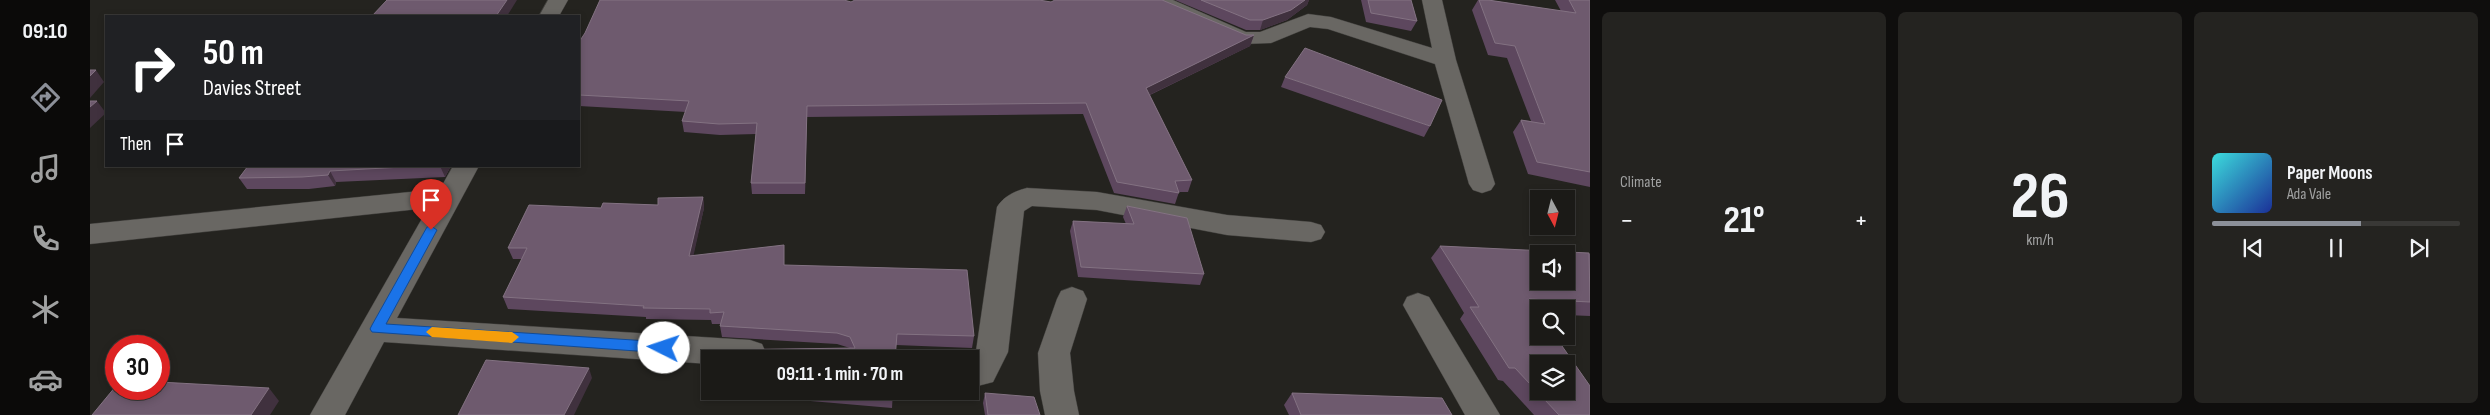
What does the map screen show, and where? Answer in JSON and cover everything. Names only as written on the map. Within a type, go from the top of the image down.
[{"type":"street","points":[[550,15],[558,0]]},
{"type":"street","points":[[1156,0],[1243,38],[1263,38],[1308,20],[1331,23],[1444,60]]},
{"type":"street","points":[[1432,0],[1444,60],[1482,184]]},
{"type":"street","points":[[327,415],[377,329],[465,167]]},
{"type":"street","points":[[90,234],[449,197]]},
{"type":"street","points":[[979,372],[992,352],[1011,207],[1027,198],[1097,202],[1228,225],[1311,232]]},
{"type":"street","points":[[1062,415],[1056,391],[1054,353],[1072,299]]},
{"type":"street","points":[[1418,305],[1483,415]]},
{"type":"street","points":[[377,329],[701,350]]},
{"type":"building","points":[[387,0],[507,0],[497,15],[373,15]]},
{"type":"building","points":[[600,0],[844,0],[851,2],[855,0],[1039,0],[1051,2],[1055,0],[1162,0],[1246,35],[1254,35],[1146,88],[1192,180],[1175,181],[1179,193],[1117,182],[1086,103],[807,106],[805,183],[751,183],[757,123],[719,124],[682,121],[689,101],[580,95],[580,40]]},
{"type":"building","points":[[1201,0],[1305,0],[1291,10],[1263,20],[1250,20]]},
{"type":"building","points":[[1368,0],[1411,0],[1417,21],[1371,13]]},
{"type":"building","points":[[1479,0],[1576,13],[1569,0],[1590,0],[1590,172],[1537,162],[1521,120],[1545,124],[1515,46],[1495,43]]},
{"type":"building","points":[[1305,48],[1442,100],[1430,126],[1285,77]]},
{"type":"building","points":[[90,70],[96,70],[90,76]]},
{"type":"building","points":[[90,101],[97,101],[90,107]]},
{"type":"building","points":[[247,167],[403,167],[330,171],[328,175],[302,177],[239,178]]},
{"type":"building","points":[[703,197],[689,256],[784,245],[784,265],[967,270],[974,336],[897,334],[896,350],[713,350],[855,348],[850,337],[837,333],[720,326],[724,312],[710,313],[710,309],[643,308],[644,306],[503,297],[527,248],[508,248],[529,205],[601,208],[603,203],[658,205],[658,198]]},
{"type":"building","points":[[1127,206],[1187,218],[1204,274],[1081,267],[1073,221],[1134,224]]},
{"type":"building","points":[[1440,246],[1530,250],[1530,290],[1575,290],[1575,252],[1589,253],[1590,302],[1529,299],[1530,345],[1561,345],[1568,355],[1530,355],[1530,384],[1515,368],[1509,368],[1470,307],[1479,307]]},
{"type":"building","points":[[486,360],[589,368],[564,415],[458,415]]},
{"type":"building","points":[[1575,365],[1590,386],[1590,415],[1559,415],[1545,400],[1575,400]]},
{"type":"building","points":[[170,383],[269,388],[251,415],[92,415],[105,399],[170,400]]},
{"type":"building","points":[[985,393],[1034,397],[1040,415],[988,415]]},
{"type":"building","points":[[1292,393],[1442,398],[1452,415],[1301,415]]},
{"type":"slow traffic","points":[[432,332],[512,337]]},
{"type":"route","points":[[431,230],[377,329],[664,348]]}]
